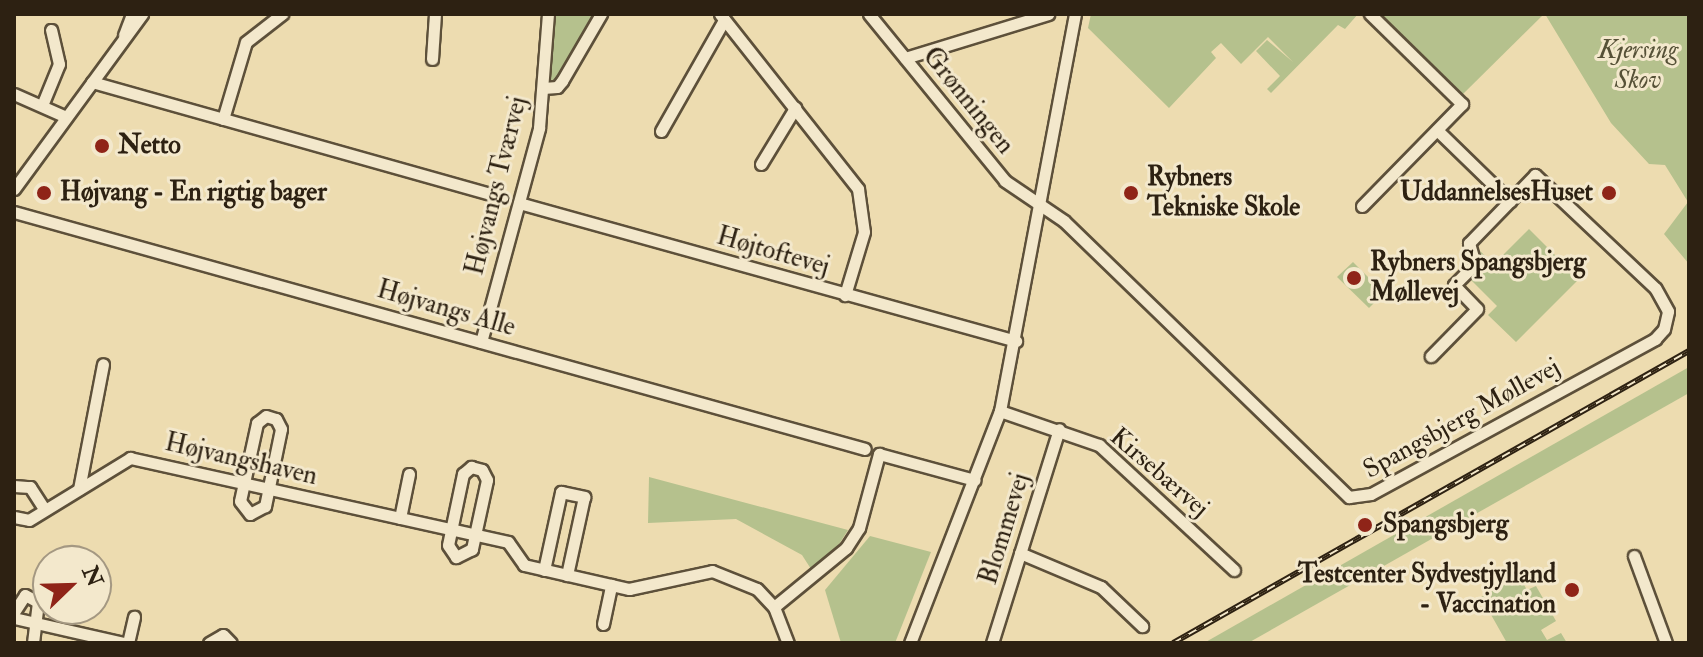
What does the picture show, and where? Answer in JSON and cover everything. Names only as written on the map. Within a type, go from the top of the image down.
[{"type":"street","points":[[123,39],[132,14]]},
{"type":"street","points":[[14,189],[142,14]]},
{"type":"street","points":[[223,119],[246,42],[282,14]]},
{"type":"street","points":[[432,59],[435,14]]},
{"type":"street","name":"Højvangs Tværvej","points":[[481,342],[539,128],[548,14]]},
{"type":"street","name":"Højvangs Tværvej","points":[[543,88],[557,87],[562,81],[601,14]]},
{"type":"street","name":"Grønningen","points":[[869,14],[1005,181],[1043,203]]},
{"type":"street","points":[[905,58],[1048,14]]},
{"type":"street","points":[[910,643],[1000,411],[1043,203],[1075,14]]},
{"type":"street","points":[[1362,206],[1462,104],[1370,14]]},
{"type":"street","points":[[661,131],[722,17],[851,177],[862,203],[864,232],[845,295]]},
{"type":"street","points":[[43,103],[59,64],[51,30]]},
{"type":"street","points":[[92,82],[498,196]]},
{"type":"street","points":[[14,94],[43,103],[66,117]]},
{"type":"street","points":[[761,164],[795,108]]},
{"type":"street","points":[[1437,130],[1510,201]]},
{"type":"street","name":"Spangsbjerg Møllevej","points":[[1043,203],[1356,499],[1655,339],[1664,329],[1665,298],[1535,175],[1469,243],[1475,264],[1454,285],[1477,309],[1431,356]]},
{"type":"street","name":"Højtoftevej","points":[[519,203],[1016,341]]},
{"type":"street","name":"Højvangs Alle","points":[[14,212],[865,449]]},
{"type":"street","points":[[79,489],[103,364]]},
{"type":"street","name":"Kirsebærvej","points":[[1000,411],[1099,445],[1136,474],[1234,570]]},
{"type":"street","points":[[272,416],[281,429],[269,489],[265,506],[250,514],[240,501],[257,423],[272,416]]},
{"type":"street","name":"Blommevej","points":[[992,643],[1059,429]]},
{"type":"street","points":[[788,643],[774,607],[846,548],[859,528],[879,454],[975,480]]},
{"type":"street","name":"Højvangshaven","points":[[14,517],[29,520],[130,458],[508,542],[524,565],[611,585],[644,590],[712,571],[757,589],[774,607]]},
{"type":"street","points":[[478,467],[487,480],[475,535],[468,554],[456,557],[449,550],[463,474],[478,467]]},
{"type":"street","points":[[400,518],[409,474]]},
{"type":"street","points":[[14,486],[30,487],[45,510]]},
{"type":"street","points":[[544,570],[561,492],[584,497],[567,575]]},
{"type":"street","points":[[1020,553],[1101,587],[1142,626]]},
{"type":"street","points":[[1634,556],[1666,643]]},
{"type":"street","points":[[603,624],[611,585]]},
{"type":"street","points":[[14,615],[20,598],[32,596]]},
{"type":"street","points":[[43,625],[87,639],[126,643],[134,617]]},
{"type":"street","points":[[209,643],[223,635],[231,643]]},
{"type":"green space","points":[[554,14],[595,14],[557,79],[549,81]]},
{"type":"green space","points":[[1091,14],[1358,14],[1345,29],[1338,25],[1271,93],[1267,89],[1280,76],[1256,51],[1267,40],[1293,62],[1268,37],[1241,64],[1221,43],[1211,52],[1216,58],[1169,108],[1088,28]]},
{"type":"green space","name":"Kjersing Skov","points":[[1381,14],[1544,14],[1463,94]]},
{"type":"green space","name":"Kjersing Skov","points":[[1545,14],[1689,14],[1689,264],[1664,234],[1688,202],[1665,165],[1649,164],[1611,123]]},
{"type":"green space","points":[[1529,229],[1579,279],[1516,342],[1488,315],[1497,306],[1471,280],[1483,268],[1480,251],[1494,264]]},
{"type":"green space","points":[[1353,262],[1384,293],[1369,308],[1337,277]]},
{"type":"green space","points":[[1689,367],[1689,393],[1248,643],[1204,643]]},
{"type":"green space","points":[[649,477],[848,530],[836,549],[811,569],[802,555],[736,519],[648,523]]},
{"type":"green space","points":[[870,536],[931,552],[895,643],[841,643],[825,590]]},
{"type":"green space","points":[[1519,576],[1527,590],[1536,586],[1556,621],[1541,630],[1547,640],[1561,633],[1567,643],[1507,643],[1481,597]]},
{"type":"railway","points":[[1173,643],[1689,351]]},
{"type":"place","name":"Netto","points":[[102,146]]},
{"type":"place","name":"Højvang - En rigtig bager","points":[[44,193]]},
{"type":"place","name":"Rybners Tekniske Skole","points":[[1131,193]]},
{"type":"place","name":"UddannelsesHuset","points":[[1609,193]]},
{"type":"place","name":"Rybners Spangsbjerg Møllevej","points":[[1354,278]]},
{"type":"place","name":"Spangsbjerg","points":[[1365,525]]},
{"type":"place","name":"Testcenter Sydvestjylland - Vaccination","points":[[1572,590]]}]
